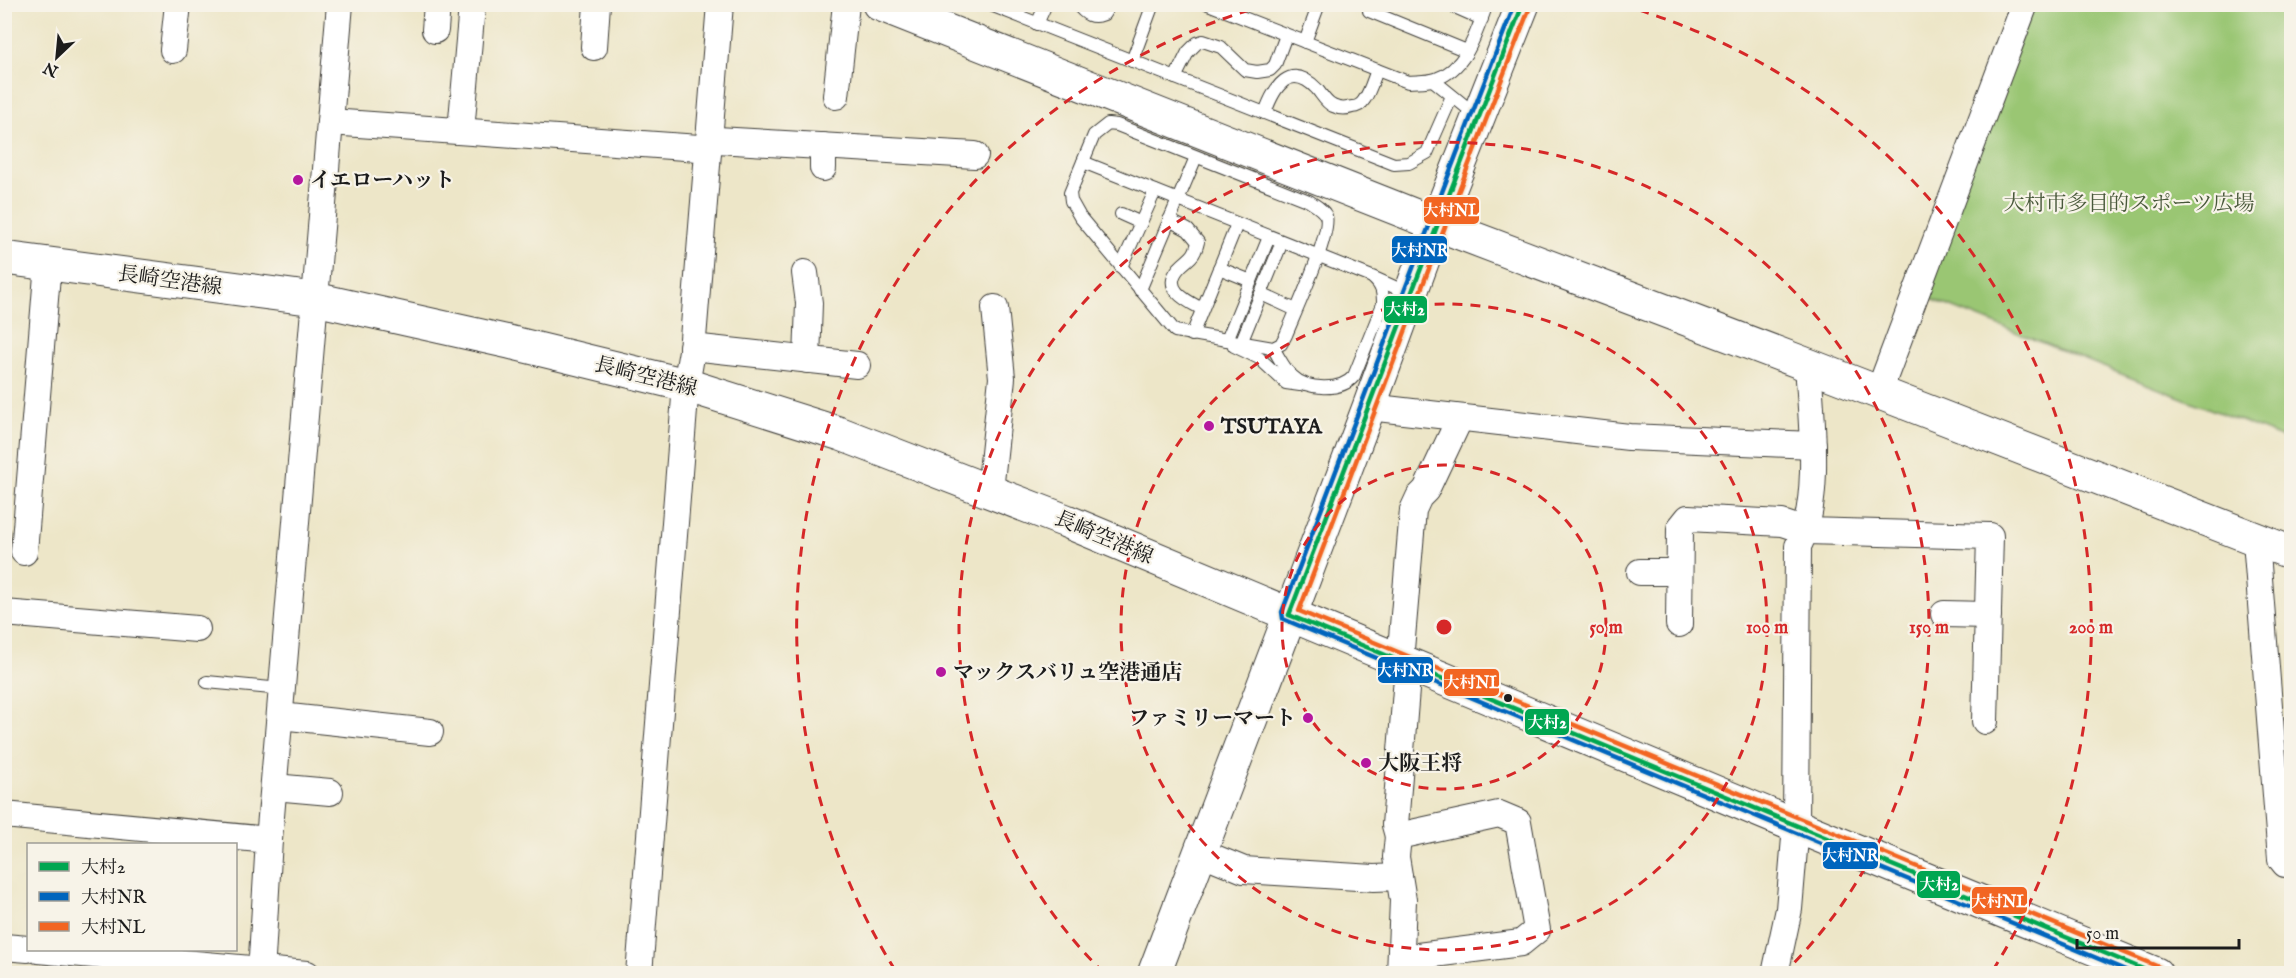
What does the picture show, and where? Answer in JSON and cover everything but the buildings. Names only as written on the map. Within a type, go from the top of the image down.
[{"type":"street","points":[[173,50],[178,4]]},
{"type":"street","points":[[261,971],[269,840],[340,4]]},
{"type":"street","points":[[435,30],[437,4]]},
{"type":"street","points":[[594,47],[597,4]]},
{"type":"street","points":[[639,974],[686,385],[692,347],[720,4]]},
{"type":"street","points":[[836,96],[846,4]]},
{"type":"street","points":[[879,4],[1436,224],[1808,365],[2292,553]]},
{"type":"street","points":[[1154,974],[1436,224],[1523,4]]},
{"type":"street","points":[[1878,393],[2025,4]]},
{"type":"street","points":[[461,131],[472,6]]},
{"type":"street","points":[[330,122],[699,148],[717,140],[823,157],[975,155]]},
{"type":"street","name":"長崎空港線","points":[[4,258],[315,299],[509,342],[686,385],[841,434],[990,491],[2156,974]]},
{"type":"street","points":[[24,552],[48,263]]},
{"type":"street","points":[[805,273],[808,303],[807,360]]},
{"type":"street","points":[[990,491],[1002,378],[995,308]]},
{"type":"street","points":[[692,347],[858,365]]},
{"type":"street","points":[[1775,974],[1789,909],[1796,826],[1798,546],[1806,531],[1814,462],[1808,365]]},
{"type":"street","points":[[1369,407],[1629,437],[1813,445]]},
{"type":"street","points":[[1398,836],[1499,814],[1518,822],[1537,930],[1521,943],[1401,966],[1403,900],[1396,857],[1398,836],[1395,825],[1413,510],[1419,497],[1426,490],[1460,418]]},
{"type":"street","points":[[1679,624],[1680,528],[1688,518],[1782,524],[1806,531],[1990,536],[1985,721]]},
{"type":"street","points":[[2256,540],[2281,859],[2285,864],[2292,864]]},
{"type":"street","points":[[1640,572],[1679,573]]},
{"type":"street","points":[[4,613],[197,629]]},
{"type":"street","points":[[1944,614],[1988,615]]},
{"type":"street","points":[[280,716],[397,738],[430,732]]},
{"type":"street","points":[[274,787],[330,792]]},
{"type":"street","points":[[4,815],[60,829],[172,838],[269,840]]},
{"type":"street","points":[[1200,852],[1244,870],[1374,878],[1399,877]]},
{"type":"street","points":[[4,946],[27,949]]},
{"type":"street","points":[[49,951],[307,974]]},
{"type":"lane","points":[[988,4],[1394,164],[1409,162],[1427,153],[1452,96]]},
{"type":"lane","points":[[1037,24],[1046,4]]},
{"type":"lane","points":[[1077,4],[1084,13],[1095,16],[1104,14],[1110,4]]},
{"type":"lane","points":[[1132,61],[1153,4]]},
{"type":"lane","points":[[1305,42],[1320,4]]},
{"type":"lane","points":[[1371,4],[1369,11],[1467,51]]},
{"type":"lane","points":[[1448,4],[1482,19]]},
{"type":"lane","points":[[1216,6],[1407,82],[1433,80],[1449,73],[1467,51],[1487,4]]},
{"type":"lane","points":[[1175,78],[1188,52],[1197,43],[1203,41],[1221,47],[1245,70],[1257,72],[1270,70],[1275,65],[1286,35]]},
{"type":"lane","points":[[1265,113],[1277,87],[1292,77],[1310,83],[1334,106],[1346,108],[1359,106],[1364,101],[1377,70]]},
{"type":"lane","points":[[1433,80],[1479,117]]},
{"type":"lane","points":[[1108,124],[1117,125],[1196,157],[1309,201],[1321,209],[1326,217],[1327,227],[1318,256],[1286,335],[1281,344],[1273,348],[1175,331],[1080,217],[1071,201],[1070,193],[1094,135],[1108,124]]},
{"type":"lane","points":[[1140,290],[1196,157]]},
{"type":"lane","points":[[1083,162],[1410,294]]},
{"type":"lane","points":[[1121,267],[1155,191]]},
{"type":"lane","points":[[1121,214],[1141,223]]},
{"type":"lane","points":[[1169,220],[1188,231],[1198,242],[1191,259],[1180,267],[1173,280],[1174,288],[1182,299],[1202,309]]},
{"type":"lane","points":[[1192,335],[1237,224]]},
{"type":"lane","points":[[1227,340],[1269,237]]},
{"type":"lane","points":[[1241,342],[1282,242]]},
{"type":"lane","points":[[1219,268],[1251,281]]},
{"type":"lane","points":[[1213,338],[1259,358],[1286,382],[1308,385],[1345,385],[1354,376],[1383,304],[1380,285],[1372,277]]},
{"type":"lane","points":[[1261,294],[1296,310]]},
{"type":"lane","points":[[1273,348],[1291,376],[1308,385]]},
{"type":"lane","points":[[207,682],[282,689]]},
{"type":"green space","name":"大村市多目的スポーツ広場","points":[[2033,5],[2291,5],[2291,441],[1921,295]]},
{"type":"transit line","name":"大村NR","points":[[1515,4],[1282,612],[1283,619],[2135,974]]},
{"type":"transit line","name":"大村2","points":[[1289,615],[1523,4]]},
{"type":"transit line","name":"大村NL","points":[[1530,7],[1299,611],[2159,967]]},
{"type":"transit line","name":"大村2","points":[[1289,615],[2155,974]]},
{"type":"place","name":"イエローハット","points":[[298,180]]},
{"type":"place","name":"TSUTAYA","points":[[1209,426]]},
{"type":"place","name":"マックスバリュ空港通店","points":[[941,672]]},
{"type":"place","name":"ファミリーマート","points":[[1308,718]]},
{"type":"place","name":"大阪王将","points":[[1366,763]]}]
